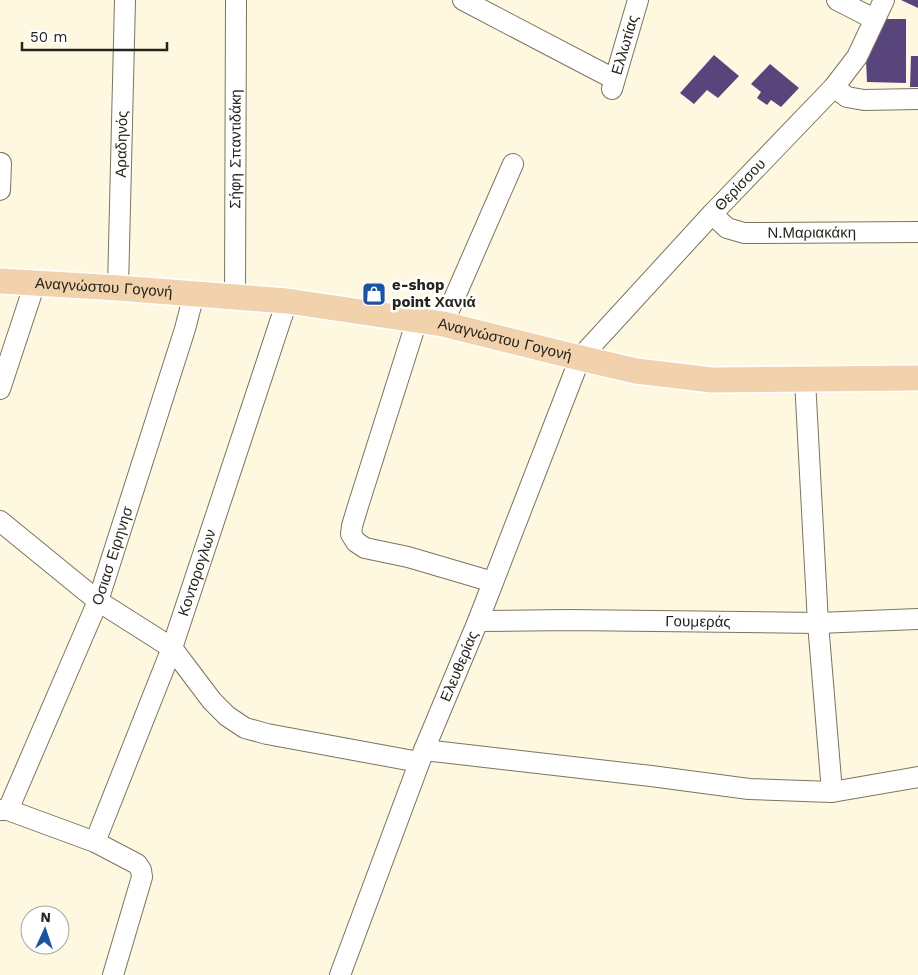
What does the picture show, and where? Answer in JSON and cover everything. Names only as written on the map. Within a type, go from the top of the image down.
[{"type":"main road","name":"Αναγνώστου Γογονή","points":[[0,281],[287,301],[443,324],[636,371],[712,380],[918,378]]},
{"type":"street","name":"Αραδηνός","points":[[118,288],[125,0]]},
{"type":"street","name":"Σήφη Σπαντιδάκη","points":[[235,298],[236,0]]},
{"type":"street","name":"Ελλωτίας","points":[[463,0],[613,84],[638,0]]},
{"type":"street","points":[[837,0],[874,19]]},
{"type":"street","name":"Θερίσσου","points":[[580,358],[712,214],[834,87],[857,57],[884,0]]},
{"type":"street","points":[[834,87],[847,97],[864,100],[918,99]]},
{"type":"street","points":[[0,190],[1,163]]},
{"type":"street","points":[[443,324],[513,164]]},
{"type":"street","name":"Ν.Μαριακάκη","points":[[712,214],[727,228],[744,233],[918,232]]},
{"type":"street","points":[[0,389],[35,283]]},
{"type":"street","name":"Οσιασ Ειρηνησ","points":[[4,810],[98,601],[182,339],[194,294]]},
{"type":"street","name":"Κοντορογλων","points":[[94,842],[172,648],[287,301]]},
{"type":"street","points":[[417,320],[358,506],[351,534],[356,542],[365,548],[408,557],[493,582]]},
{"type":"street","name":"Ελευθερίας","points":[[340,975],[422,756],[478,620],[580,358]]},
{"type":"street","points":[[805,380],[818,623],[832,792]]},
{"type":"street","points":[[0,521],[98,601],[172,648],[212,701],[227,716],[245,728],[267,734],[422,756],[651,776],[749,789],[832,792],[918,777]]},
{"type":"street","name":"Γουμεράς","points":[[478,620],[818,623],[918,619]]},
{"type":"street","points":[[4,810],[94,842],[138,864],[142,876],[113,975]]},
{"type":"building","points":[[901,0],[918,0],[918,8]]},
{"type":"building","points":[[880,19],[906,19],[906,83],[867,82],[866,61]]},
{"type":"building","points":[[714,55],[739,76],[718,98],[707,90],[694,104],[680,93]]},
{"type":"building","points":[[911,56],[918,56],[918,87],[910,87]]},
{"type":"building","points":[[770,64],[799,88],[781,107],[771,100],[767,105],[757,98],[761,92],[751,84]]},
{"type":"place","name":"e-shop point Χανιά","points":[[374,294]]}]
